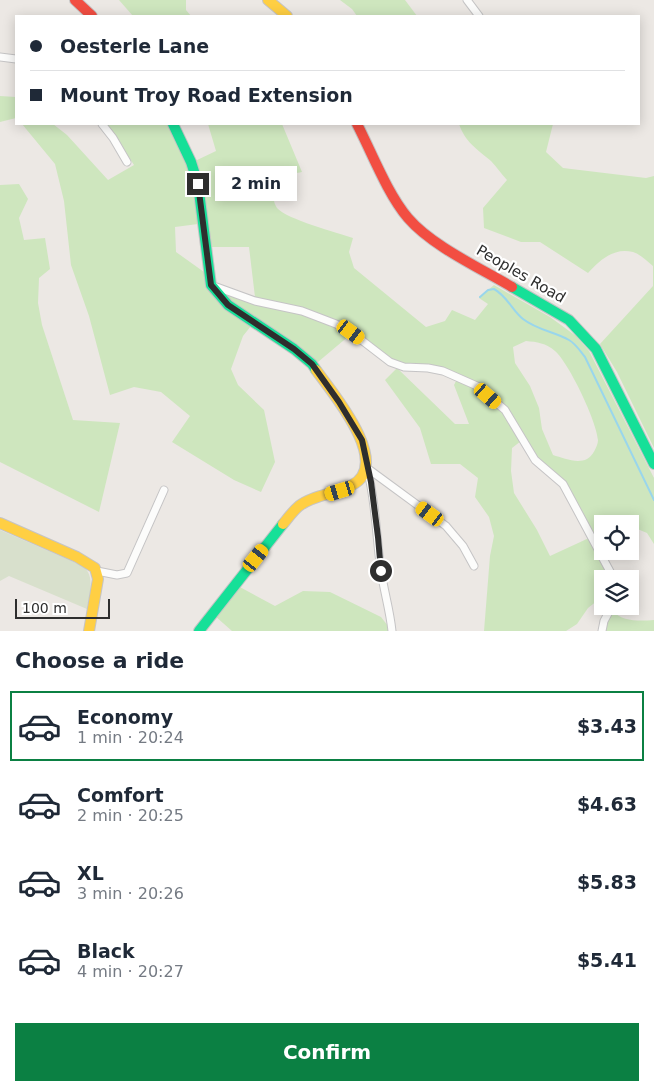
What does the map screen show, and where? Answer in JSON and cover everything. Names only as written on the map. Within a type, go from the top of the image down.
[{"type":"street","points":[[75,0],[91,15]]},
{"type":"street","points":[[268,0],[286,15]]},
{"type":"street","points":[[467,0],[478,15]]},
{"type":"street","points":[[0,57],[15,59]]},
{"type":"street","points":[[103,125],[127,162]]},
{"type":"street","points":[[173,125],[191,162],[198,184],[211,285],[228,305],[294,349],[312,364],[329,386],[356,429],[365,450],[381,571],[392,631]]},
{"type":"street","name":"Peoples Road","points":[[358,125],[393,194],[408,218],[432,240],[569,320],[596,349],[654,464]]},
{"type":"street","points":[[211,285],[250,300],[302,311],[336,324],[351,332],[390,362],[404,367],[436,369],[451,373],[477,386],[505,410],[535,460],[563,484],[609,570]]},
{"type":"street","points":[[366,468],[446,526],[463,546],[474,566]]},
{"type":"street","points":[[198,631],[299,506],[354,485],[363,477],[366,468]]},
{"type":"street","points":[[0,523],[89,563],[97,571],[117,575],[127,573],[164,490]]},
{"type":"street","points":[[89,631],[97,586],[97,571]]},
{"type":"street","points":[[602,631],[607,615]]},
{"type":"green space","points":[[119,0],[186,0],[186,10],[190,15],[132,15]]},
{"type":"green space","points":[[340,0],[405,0],[416,15],[356,15],[352,9]]},
{"type":"green space","points":[[0,96],[15,97],[15,118],[0,122]]},
{"type":"green space","points":[[23,125],[54,125],[67,135],[108,180],[134,165],[108,125],[169,125],[193,175],[198,224],[175,227],[176,252],[204,272],[209,290],[214,297],[228,310],[251,326],[243,336],[231,369],[238,385],[264,410],[275,462],[261,492],[234,480],[172,442],[190,416],[161,392],[134,387],[110,395],[89,316],[71,265],[64,201],[55,164]]},
{"type":"green space","points":[[208,125],[282,125],[302,172],[286,177],[279,182],[274,192],[277,208],[301,221],[353,238],[349,252],[354,268],[426,327],[445,321],[452,310],[475,320],[488,304],[479,298],[494,285],[550,317],[576,336],[589,351],[654,478],[654,544],[647,533],[639,530],[639,515],[594,515],[594,537],[564,482],[540,461],[504,404],[477,384],[462,375],[433,365],[395,362],[347,326],[306,309],[255,297],[249,247],[209,247],[203,184],[195,161],[216,151]],"holes":[[[526,341],[552,348],[567,367],[593,420],[598,440],[594,451],[587,459],[574,461],[553,455],[542,429],[539,408],[530,386],[515,363],[513,347]]]},
{"type":"green space","points":[[460,125],[553,125],[546,152],[563,168],[646,178],[654,176],[654,448],[617,372],[600,344],[653,286],[653,266],[636,253],[620,251],[603,259],[588,273],[540,242],[521,242],[484,228],[483,208],[507,180],[491,161],[476,149]]},
{"type":"green space","points":[[19,184],[28,199],[19,218],[24,240],[45,238],[50,269],[39,278],[38,303],[42,325],[73,420],[120,423],[99,512],[0,462],[0,185]]},
{"type":"green space","points":[[220,291],[250,302],[312,318],[332,325],[350,335],[318,362],[297,345],[230,302]]},
{"type":"green space","points":[[397,368],[455,424],[469,424],[454,385],[457,379],[478,390],[502,411],[521,441],[512,448],[511,471],[514,493],[537,530],[550,556],[589,538],[594,547],[594,560],[601,560],[607,570],[594,570],[594,603],[588,608],[577,624],[566,631],[484,631],[490,556],[494,536],[489,517],[475,497],[478,478],[460,464],[431,464],[420,428],[385,380]]},
{"type":"green space","points":[[0,530],[83,566],[87,570],[91,581],[87,609],[9,576],[0,581]]},
{"type":"green space","points":[[238,586],[275,606],[303,591],[330,592],[381,617],[388,626],[389,631],[232,631],[215,616]]},
{"type":"green space","points":[[611,615],[617,615],[626,619],[654,620],[654,631],[605,631],[605,626]]},
{"type":"waterway","points":[[480,297],[488,290],[494,289],[502,295],[523,319],[534,326],[574,343],[585,357],[654,500]]},
{"type":"traffic: fast","points":[[173,125],[191,162],[198,184],[211,285],[228,305],[294,349],[312,364],[316,370]]},
{"type":"traffic: fast","points":[[512,287],[569,320],[596,349],[654,464]]},
{"type":"traffic: fast","points":[[199,631],[283,524]]},
{"type":"traffic: slow","points":[[268,0],[286,15]]},
{"type":"traffic: slow","points":[[283,524],[305,502],[352,485],[363,475],[366,461],[363,445],[345,411],[316,370]]},
{"type":"traffic: slow","points":[[0,523],[77,557],[95,568],[98,579],[89,631]]},
{"type":"traffic: jam","points":[[75,0],[91,15]]},
{"type":"traffic: jam","points":[[357,125],[393,197],[408,218],[443,247],[512,287]]},
{"type":"route","points":[[198,184],[211,285],[228,305],[294,349],[312,364],[339,402],[362,440],[366,456],[366,468],[371,482],[381,571]]}]
